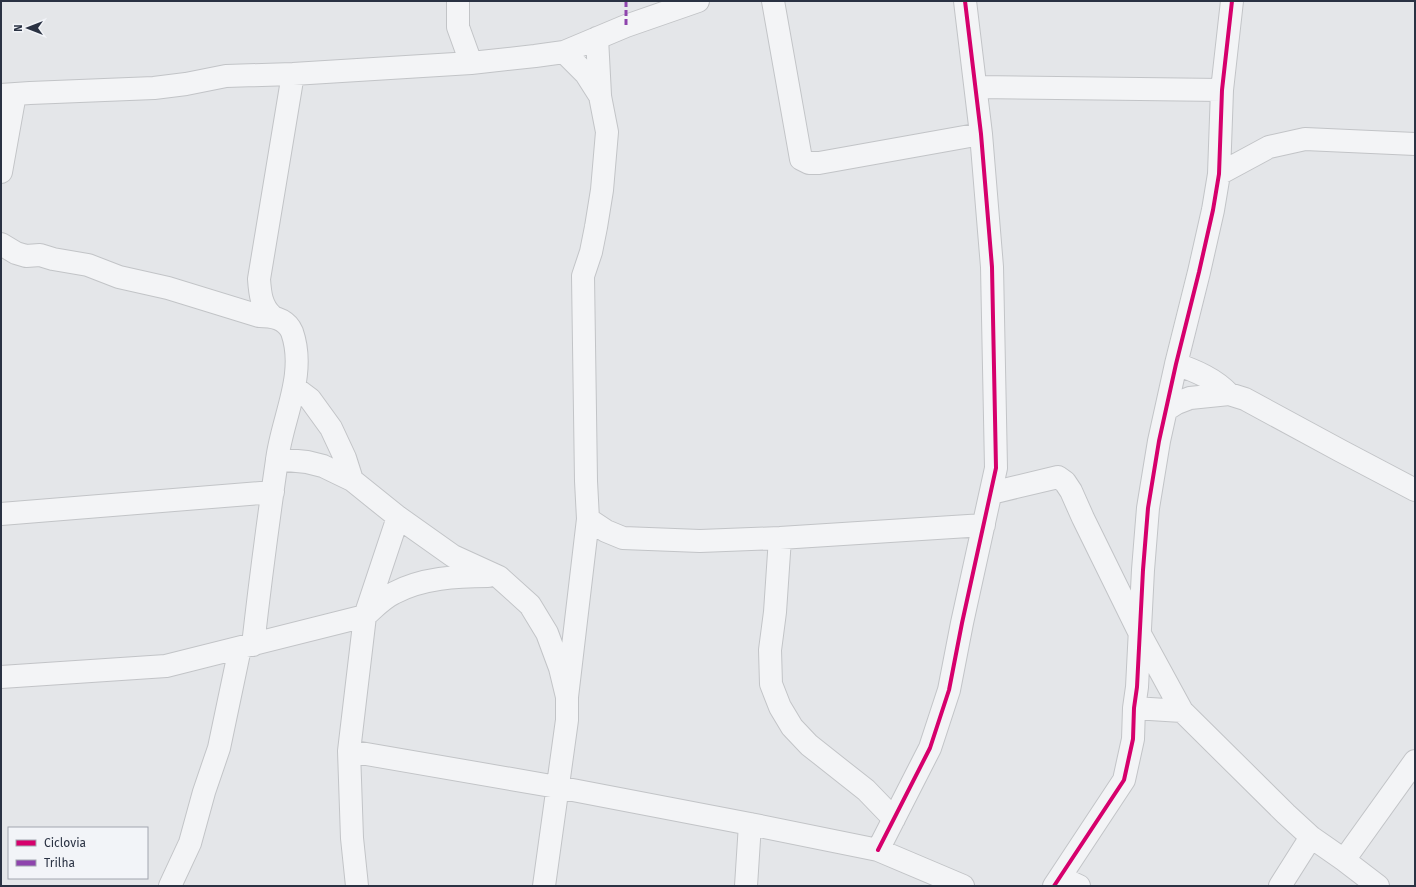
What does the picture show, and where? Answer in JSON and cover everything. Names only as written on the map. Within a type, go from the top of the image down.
[{"type":"street","points":[[458,1],[458,27],[471,63]]},
{"type":"street","points":[[1,172],[8,94],[154,88],[186,84],[226,76],[293,74],[471,63],[564,52],[626,26],[698,1]]},
{"type":"street","points":[[773,1],[801,159],[809,163],[819,164],[981,134]]},
{"type":"street","points":[[878,850],[930,748],[949,690],[996,468],[992,267],[981,134],[964,1]]},
{"type":"street","points":[[1065,883],[1124,780],[1133,739],[1134,708],[1138,687],[1148,508],[1159,441],[1176,364],[1201,264],[1219,174],[1222,90],[1232,1]]},
{"type":"street","points":[[544,886],[567,720],[567,698],[588,519],[586,481],[583,276],[591,252],[602,190],[607,132],[600,96],[597,38]]},
{"type":"street","points":[[564,52],[586,74],[600,96]]},
{"type":"street","points":[[272,316],[261,299],[259,279],[293,74]]},
{"type":"street","points":[[976,87],[1222,90]]},
{"type":"street","points":[[1219,174],[1269,147],[1305,139],[1415,144]]},
{"type":"street","points":[[1,244],[16,253],[26,256],[40,255],[53,259],[88,265],[119,277],[168,288],[259,316],[272,316],[282,320],[291,331],[295,347],[296,377],[277,459],[265,544],[246,646],[219,748],[204,792],[190,843],[170,886]]},
{"type":"street","points":[[1176,364],[1196,370],[1221,386],[1229,394]]},
{"type":"street","points":[[294,387],[310,399],[331,428],[345,458],[352,480]]},
{"type":"street","points":[[1166,410],[1190,398],[1229,394],[1245,399],[1341,452],[1415,490]]},
{"type":"street","points":[[277,459],[307,462],[323,466],[352,480],[398,517],[453,556],[499,577],[530,605],[546,633],[560,668],[567,698]]},
{"type":"street","points":[[991,493],[1058,477],[1065,482],[1072,491],[1083,518],[1140,634],[1182,711],[1311,837],[1378,886]]},
{"type":"street","points":[[1,514],[273,492]]},
{"type":"street","points":[[357,886],[352,838],[349,752],[365,616],[398,517]]},
{"type":"street","points":[[588,519],[606,531],[623,538],[700,541],[780,538],[984,525]]},
{"type":"street","points":[[780,538],[775,612],[770,650],[770,684],[780,707],[792,727],[800,736],[809,745],[866,790],[894,819]]},
{"type":"street","points":[[1,677],[166,666],[365,616],[393,593],[418,583],[460,576],[499,577]]},
{"type":"street","points":[[1134,708],[1182,711]]},
{"type":"street","points":[[349,752],[557,787],[878,850],[963,886]]},
{"type":"street","points":[[1344,860],[1415,761]]},
{"type":"street","points":[[746,886],[750,824]]},
{"type":"street","points":[[1280,886],[1311,837]]},
{"type":"marked path","points":[[626,1],[626,26]]},
{"type":"cycle path","points":[[878,850],[930,748],[949,690],[996,468],[992,267],[981,134],[965,1]]},
{"type":"cycle path","points":[[1054,886],[1124,780],[1133,739],[1148,508],[1159,441],[1213,210],[1219,174],[1222,90],[1232,1]]}]
